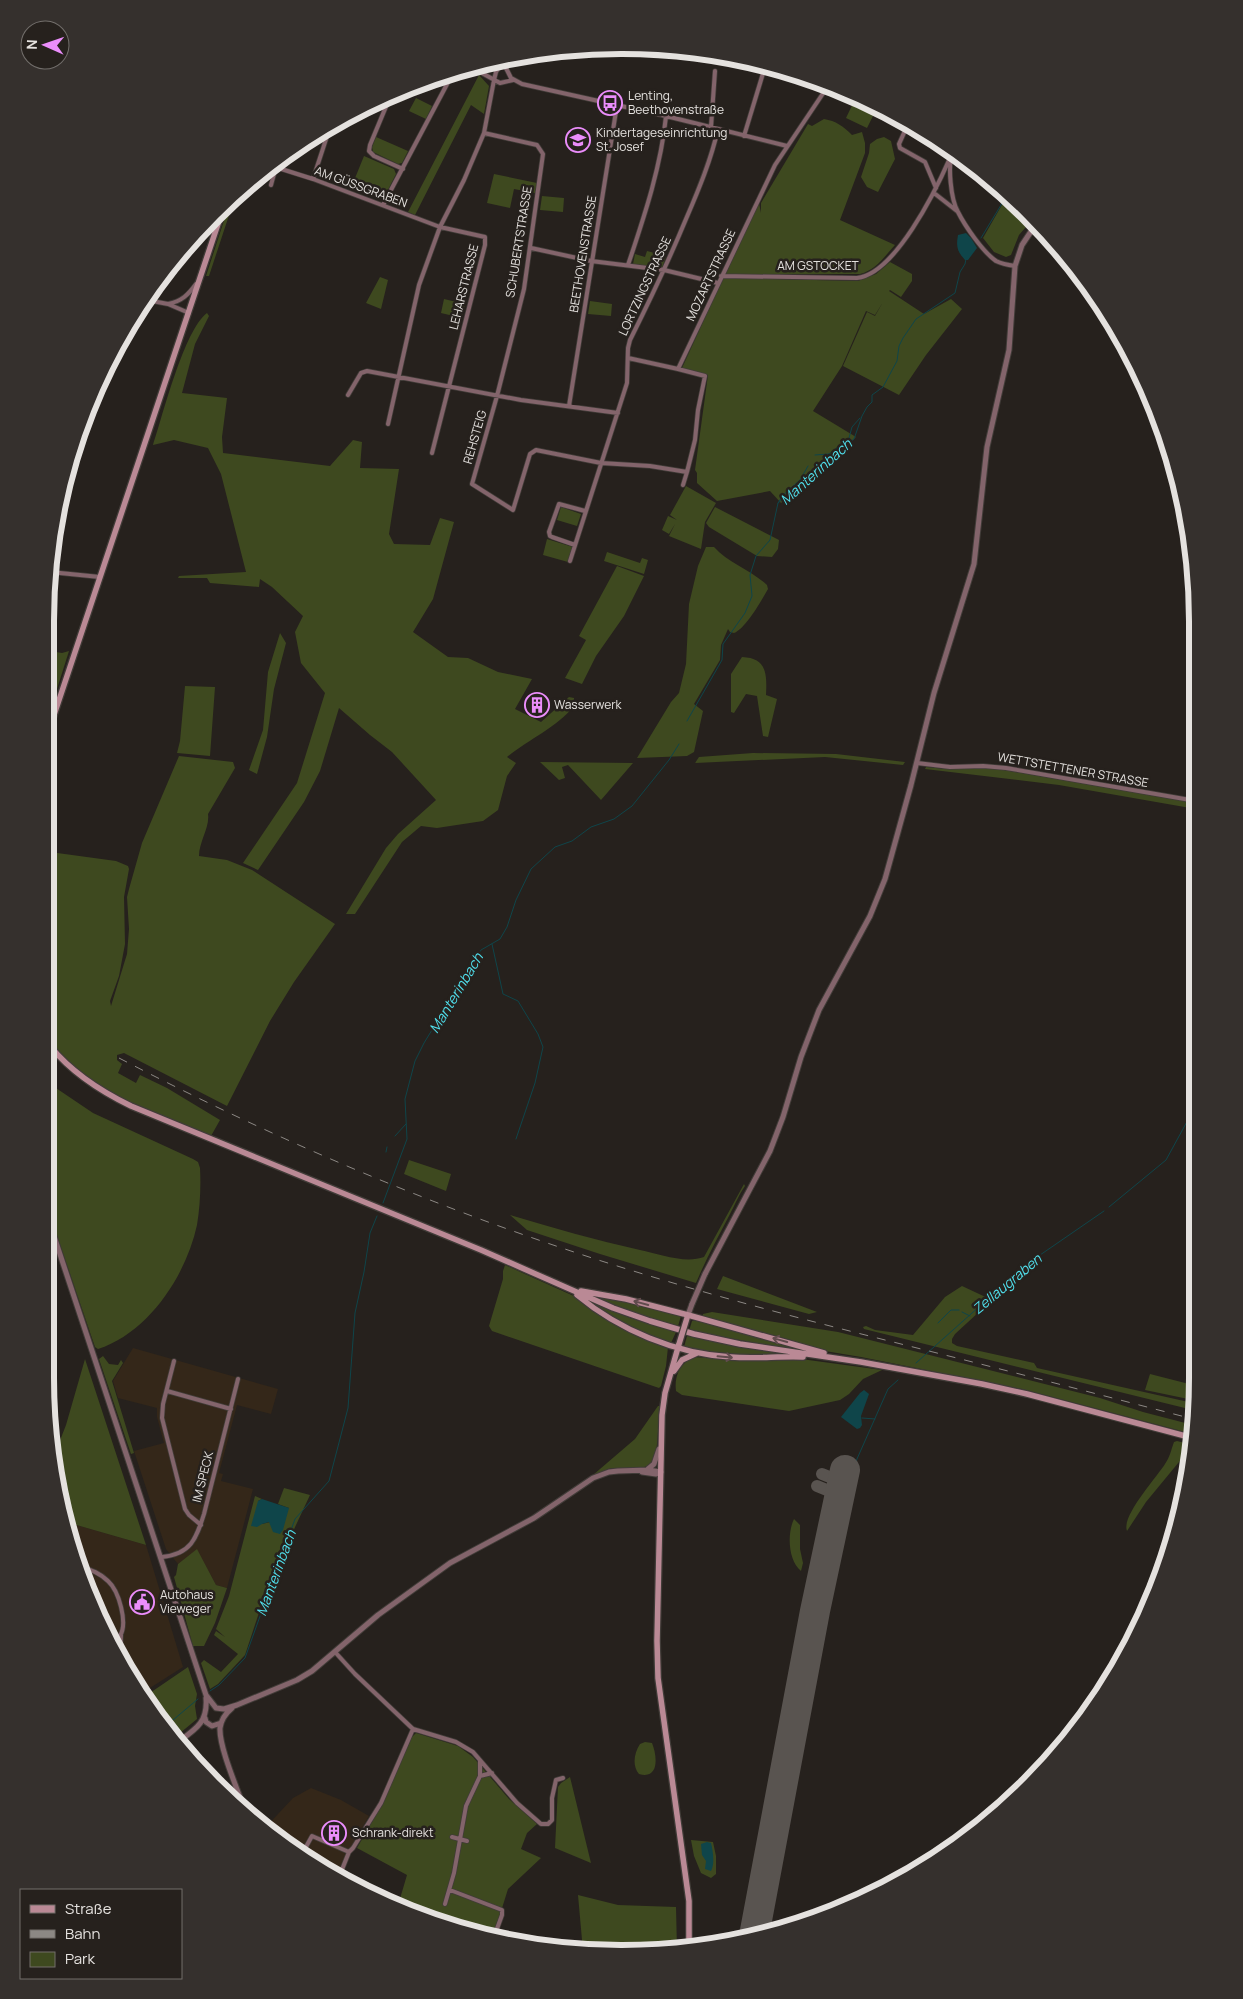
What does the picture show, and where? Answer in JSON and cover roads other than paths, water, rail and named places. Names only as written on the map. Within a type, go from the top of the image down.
[{"type":"main road","points":[[54,716],[219,221]]},
{"type":"main road","points":[[54,1050],[72,1070],[131,1106],[650,1321],[694,1334],[740,1344],[860,1362],[1027,1394],[1186,1436]]},
{"type":"main road","points":[[565,1287],[688,1316],[788,1342],[809,1350],[860,1362]]},
{"type":"main road","points":[[572,1290],[587,1302],[629,1328],[697,1353],[731,1358],[793,1356],[836,1359]]},
{"type":"main road","points":[[688,1316],[678,1346],[663,1405],[657,1590],[658,1678],[689,1901],[689,1941]]},
{"type":"main road","points":[[670,1377],[682,1360],[697,1353]]},
{"type":"street","points":[[506,66],[513,80]]},
{"type":"street","points":[[388,424],[420,285],[440,227],[464,180],[484,133],[494,80],[499,68]]},
{"type":"street","points":[[711,127],[715,71]]},
{"type":"street","points":[[480,72],[500,82],[513,80],[522,84],[666,116],[787,146]]},
{"type":"street","points":[[744,136],[763,72]]},
{"type":"street","points":[[383,205],[449,81]]},
{"type":"street","name":"MOZARTSTRASSE","points":[[678,369],[775,165],[824,92]]},
{"type":"street","points":[[387,105],[369,151],[374,156],[403,168]]},
{"type":"street","name":"BEETHOVENSTRASSE","points":[[569,406],[617,105]]},
{"type":"street","points":[[628,265],[648,202],[664,134],[666,116]]},
{"type":"street","name":"LORTZINGSTRASSE","points":[[570,561],[627,383],[630,340],[664,270],[700,186],[713,151],[718,129]]},
{"type":"street","points":[[905,130],[900,148],[925,162],[936,188]]},
{"type":"street","name":"SCHUBERTSTRASSE","points":[[484,133],[537,145],[543,154],[524,289],[497,396]]},
{"type":"street","points":[[313,179],[327,137]]},
{"type":"street","name":"AM GSTOCKET","points":[[721,276],[857,278],[869,275],[880,268],[894,253],[934,193],[950,158]]},
{"type":"street","points":[[950,159],[952,188],[957,211]]},
{"type":"street","name":"AM GÜSSGRABEN","points":[[281,167],[440,227]]},
{"type":"street","points":[[270,185],[274,173]]},
{"type":"street","points":[[934,193],[957,211],[981,246],[994,259],[1014,266]]},
{"type":"street","name":"LEHARSTRASSE","points":[[440,227],[485,237],[486,240],[448,386]]},
{"type":"street","points":[[688,1316],[705,1274],[770,1151],[783,1117],[801,1057],[819,1010],[877,902],[892,856],[932,700],[974,564],[987,446],[1009,350],[1014,266],[1022,245],[1032,230]]},
{"type":"street","points":[[531,248],[591,261],[664,270],[718,283]]},
{"type":"street","points":[[168,304],[179,301],[191,292],[200,278]]},
{"type":"street","points":[[153,301],[190,310]]},
{"type":"street","points":[[179,301],[185,303],[190,310]]},
{"type":"street","points":[[628,358],[705,376],[698,410],[695,440],[683,485]]},
{"type":"street","points":[[348,395],[361,373],[368,371],[497,396],[618,413]]},
{"type":"street","points":[[432,453],[448,386]]},
{"type":"street","name":"REHSTEIG","points":[[497,396],[472,484],[513,510],[530,454],[536,450],[601,463]]},
{"type":"street","points":[[601,463],[650,466],[688,472]]},
{"type":"street","points":[[575,544],[552,537],[549,532],[559,504],[585,512]]},
{"type":"street","points":[[56,573],[100,577]]},
{"type":"street","name":"WETTSTETTENER STRASSE","points":[[916,763],[950,767],[994,766],[1189,800]]},
{"type":"street","points":[[54,1236],[162,1557],[206,1695],[207,1710],[204,1718],[195,1730],[184,1738]]},
{"type":"street","points":[[174,1361],[162,1412],[163,1425],[185,1509],[201,1525]]},
{"type":"street","name":"IM SPECK","points":[[162,1557],[173,1556],[188,1548],[194,1541],[201,1525],[238,1379]]},
{"type":"street","points":[[167,1391],[231,1409]]},
{"type":"street","points":[[650,1472],[658,1458],[661,1439]]},
{"type":"street","points":[[195,1730],[222,1721],[226,1713],[237,1705],[297,1680],[312,1671],[378,1615],[462,1556],[523,1525],[600,1475],[618,1471],[661,1472]]},
{"type":"street","points":[[650,1472],[660,1484]]},
{"type":"street","points":[[87,1568],[95,1571],[109,1582],[120,1598],[123,1626],[121,1644]]},
{"type":"street","points":[[117,1639],[121,1635]]},
{"type":"street","points":[[335,1652],[355,1674],[413,1729],[456,1742],[473,1752],[517,1803],[540,1824],[548,1824],[552,1820],[552,1798],[556,1780],[563,1778]]},
{"type":"street","points":[[206,1695],[222,1713],[220,1730],[222,1743],[241,1798]]},
{"type":"street","points":[[207,1710],[237,1705]]},
{"type":"street","points":[[204,1718],[222,1743]]},
{"type":"street","points":[[341,1871],[349,1852],[354,1848],[381,1803],[413,1729]]},
{"type":"street","points":[[445,1904],[454,1873],[466,1806],[480,1776],[480,1760]]},
{"type":"street","points":[[480,1776],[492,1773]]},
{"type":"street","points":[[305,1849],[312,1836],[349,1852]]},
{"type":"street","points":[[452,1837],[467,1841]]},
{"type":"street","points":[[448,1871],[454,1873]]},
{"type":"street","points":[[450,1890],[502,1910],[496,1931]]},
{"type":"water","points":[[966,233],[977,248],[968,260],[962,257],[957,246],[958,235]]},
{"type":"water","points":[[864,1390],[869,1394],[861,1416],[862,1425],[857,1429],[841,1417]]},
{"type":"water","points":[[262,1499],[289,1508],[283,1530],[280,1534],[273,1532],[269,1522],[257,1527],[251,1526],[258,1501]]},
{"type":"water","points":[[711,1843],[713,1854],[711,1871],[705,1869],[706,1861],[702,1855],[701,1844]]},
{"type":"waterway","name":"Manterinbach","points":[[981,238],[1003,201]]},
{"type":"waterway","name":"Manterinbach","points":[[778,503],[854,439],[862,416],[872,402],[872,395],[883,387],[897,361],[899,346],[903,338],[916,319],[955,293],[960,272],[966,259]]},
{"type":"waterway","points":[[815,455],[829,454],[849,438],[852,427],[860,418]]},
{"type":"waterway","name":"Manterinbach","points":[[687,721],[722,660],[723,644],[745,613],[752,596],[750,575],[756,556],[770,540],[778,503],[783,495],[800,480],[808,466]]},
{"type":"waterway","name":"Manterinbach","points":[[383,1203],[407,1139],[405,1099],[415,1061],[481,950],[500,939],[507,927],[516,900],[531,869],[555,847],[572,841],[591,827],[614,819],[632,806],[669,760],[679,744]]},
{"type":"waterway","points":[[492,944],[503,994],[518,1001],[538,1034],[543,1047],[535,1083],[516,1139]]},
{"type":"waterway","name":"Zellaugraben","points":[[1109,1207],[1166,1160],[1189,1118]]},
{"type":"waterway","points":[[395,1136],[406,1124]]},
{"type":"waterway","points":[[386,1152],[387,1147]]},
{"type":"waterway","name":"Zellaugraben","points":[[916,1363],[1027,1264],[1104,1211]]},
{"type":"waterway","name":"Manterinbach","points":[[210,1691],[219,1685],[245,1658],[295,1519],[329,1481],[348,1408],[355,1313],[370,1233],[377,1216]]},
{"type":"waterway","points":[[938,1323],[951,1310],[959,1310]]},
{"type":"waterway","name":"Zellaugraben","points":[[962,1312],[970,1316]]},
{"type":"waterway","name":"Zellaugraben","points":[[853,1468],[888,1389],[898,1380]]},
{"type":"waterway","points":[[862,1418],[875,1419]]},
{"type":"waterway","name":"Manterinbach","points":[[170,1722],[198,1699]]},
{"type":"railway","points":[[119,1058],[226,1112],[336,1161],[447,1206],[603,1262],[827,1325],[1188,1418]]},
{"type":"place","name":"Lenting, Beethovenstraße","points":[[610,103]]},
{"type":"place","name":"Kindertageseinrichtung St. Josef","points":[[578,140]]},
{"type":"place","name":"Wasserwerk","points":[[537,705]]},
{"type":"place","name":"Autohaus Vieweger","points":[[142,1602]]},
{"type":"place","name":"Schrank-direkt","points":[[334,1833]]}]
